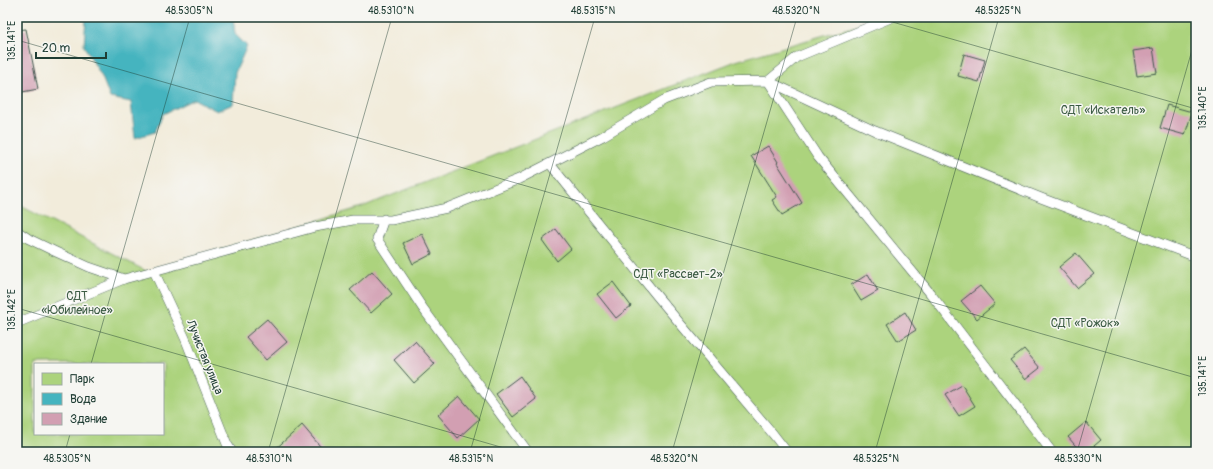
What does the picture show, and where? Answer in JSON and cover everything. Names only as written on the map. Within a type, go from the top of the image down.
[{"type":"lane","points":[[768,82],[797,57],[893,17]]},
{"type":"lane","points":[[17,323],[124,279],[315,227],[353,220],[391,220],[447,208],[519,179],[604,136],[664,100],[711,82],[768,82],[875,131],[1041,198],[1196,257]]},
{"type":"lane","points":[[768,82],[818,158],[930,293],[1052,452]]},
{"type":"lane","points":[[550,164],[657,296],[787,452]]},
{"type":"lane","points":[[384,220],[377,239],[422,307],[528,452]]},
{"type":"lane","points":[[17,231],[29,239],[89,267],[124,279]]},
{"type":"lane","name":"Лучистая улица","points":[[154,271],[185,338],[227,444],[232,452]]},
{"type":"green space","points":[[886,17],[1196,17],[1196,452],[17,452],[17,204],[148,272],[362,207],[736,61]]},
{"type":"water","points":[[86,17],[233,17],[235,34],[247,46],[235,73],[233,104],[217,111],[194,99],[163,114],[155,132],[135,138],[131,102],[110,98],[102,77],[84,46]]},
{"type":"building","points":[[26,29],[38,89],[17,93],[17,30]]},
{"type":"building","points":[[1153,48],[1157,73],[1137,76],[1133,51]]},
{"type":"building","points":[[964,54],[985,60],[979,82],[958,76]]},
{"type":"building","points":[[1167,105],[1192,112],[1185,135],[1160,128]]},
{"type":"building","points":[[768,146],[802,203],[782,215],[772,200],[777,197],[751,156]]},
{"type":"building","points":[[556,229],[571,249],[557,261],[542,240]]},
{"type":"building","points":[[422,234],[432,254],[413,264],[403,243]]},
{"type":"building","points":[[1076,253],[1094,274],[1077,288],[1059,267]]},
{"type":"building","points":[[372,271],[392,294],[371,313],[350,290]]},
{"type":"building","points":[[868,274],[878,291],[861,301],[851,285]]},
{"type":"building","points":[[613,282],[631,306],[616,318],[597,294]]},
{"type":"building","points":[[980,286],[995,304],[977,319],[961,301]]},
{"type":"building","points":[[905,312],[916,330],[898,341],[887,324]]},
{"type":"building","points":[[267,319],[287,342],[266,360],[246,337]]},
{"type":"building","points":[[415,341],[435,364],[414,383],[394,360]]},
{"type":"building","points":[[1024,349],[1040,368],[1026,379],[1010,360]]},
{"type":"building","points":[[520,376],[536,399],[513,417],[496,394]]},
{"type":"building","points":[[962,385],[975,406],[959,416],[945,395]]},
{"type":"building","points":[[459,396],[479,419],[458,438],[438,415]]},
{"type":"building","points":[[1086,422],[1101,440],[1087,452],[1081,452],[1068,437]]},
{"type":"building","points":[[302,425],[325,452],[272,452]]},
{"type":"park label","name":"СДТ «Искатель»","points":[[1103,110]]},
{"type":"park label","name":"СДТ «Рассвет-2»","points":[[678,274]]},
{"type":"park label","name":"СДТ «Юбилейное»","points":[[77,303]]},
{"type":"park label","name":"СДТ «Рожок»","points":[[1085,323]]}]
